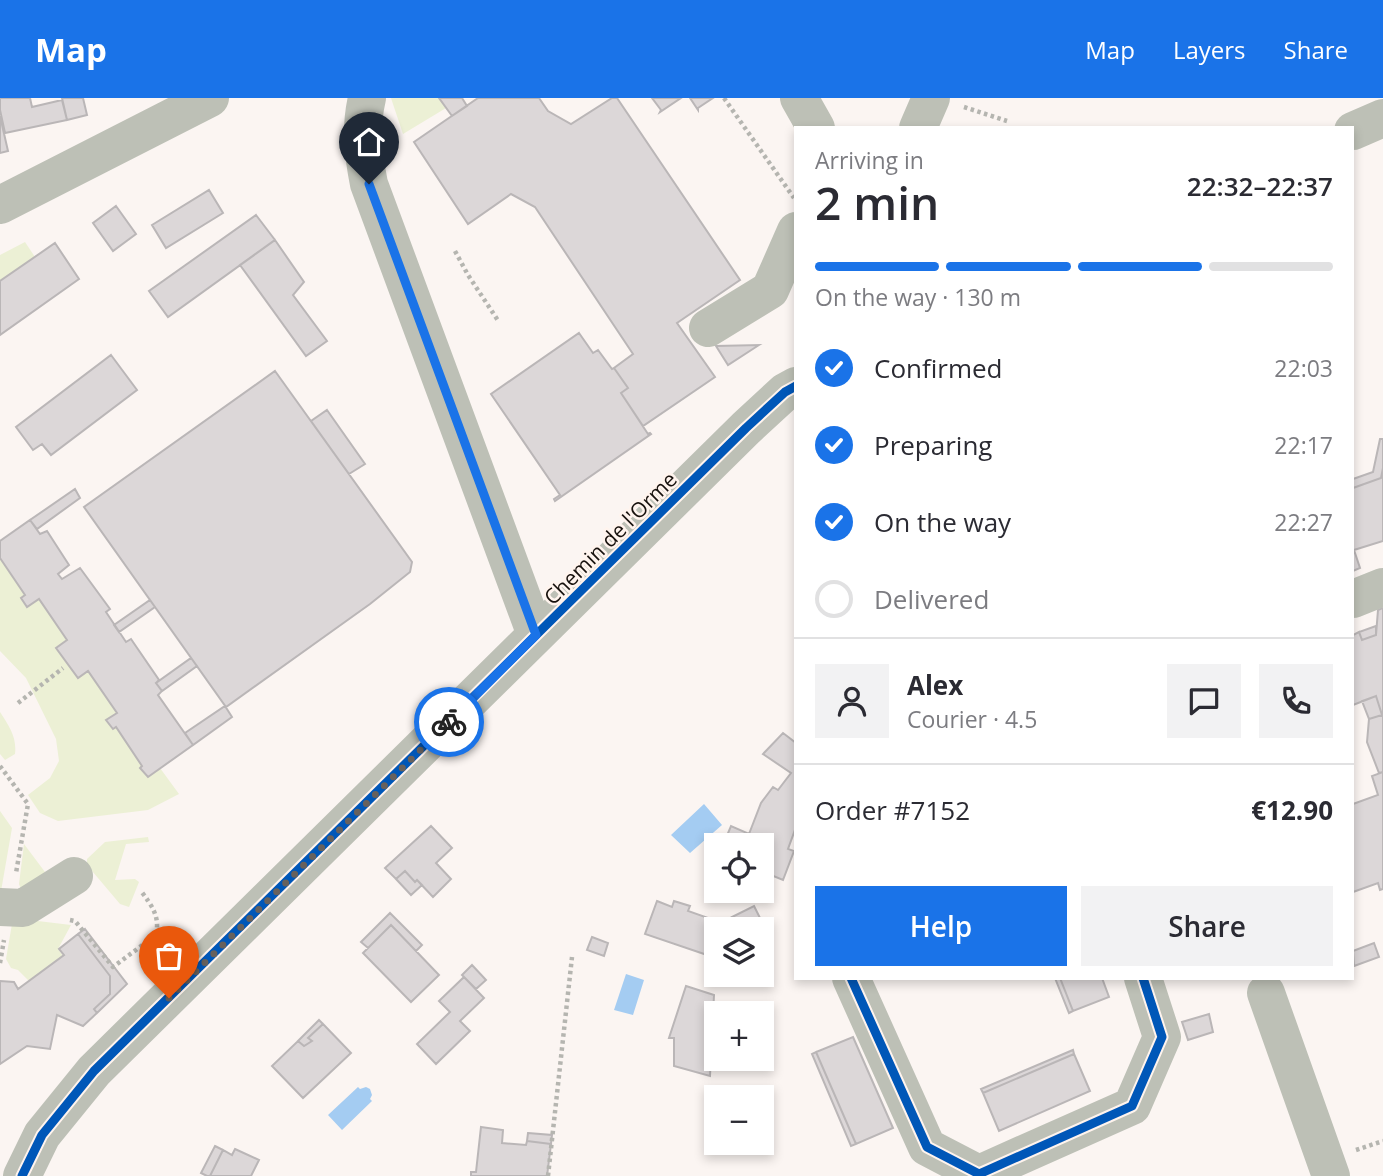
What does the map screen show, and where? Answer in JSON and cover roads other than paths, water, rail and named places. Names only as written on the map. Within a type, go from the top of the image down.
[{"type":"street","points":[[0,205],[210,98]]},
{"type":"street","points":[[367,98],[362,148],[369,184],[536,635]]},
{"type":"street","points":[[799,98],[815,126]]},
{"type":"street","points":[[920,126],[945,102]]},
{"type":"street","points":[[1354,131],[1383,118]]},
{"type":"street","points":[[708,328],[770,290],[794,236]]},
{"type":"street","name":"Chemin de l'Orme","points":[[22,1176],[42,1135],[94,1071],[746,428],[785,392],[794,387]]},
{"type":"street","points":[[1354,599],[1383,587]]},
{"type":"street","points":[[0,907],[23,908],[74,876]]},
{"type":"street","points":[[852,980],[927,1147],[979,1174],[1132,1106],[1162,1037],[1144,980]]},
{"type":"street","points":[[1266,993],[1331,1176]]},
{"type":"water","points":[[704,804],[722,825],[713,833],[704,833],[704,841],[690,853],[671,835]]},
{"type":"water","points":[[626,974],[644,980],[633,1015],[614,1010]]},
{"type":"water","points":[[358,1087],[370,1089],[372,1101],[342,1130],[328,1115]]}]
